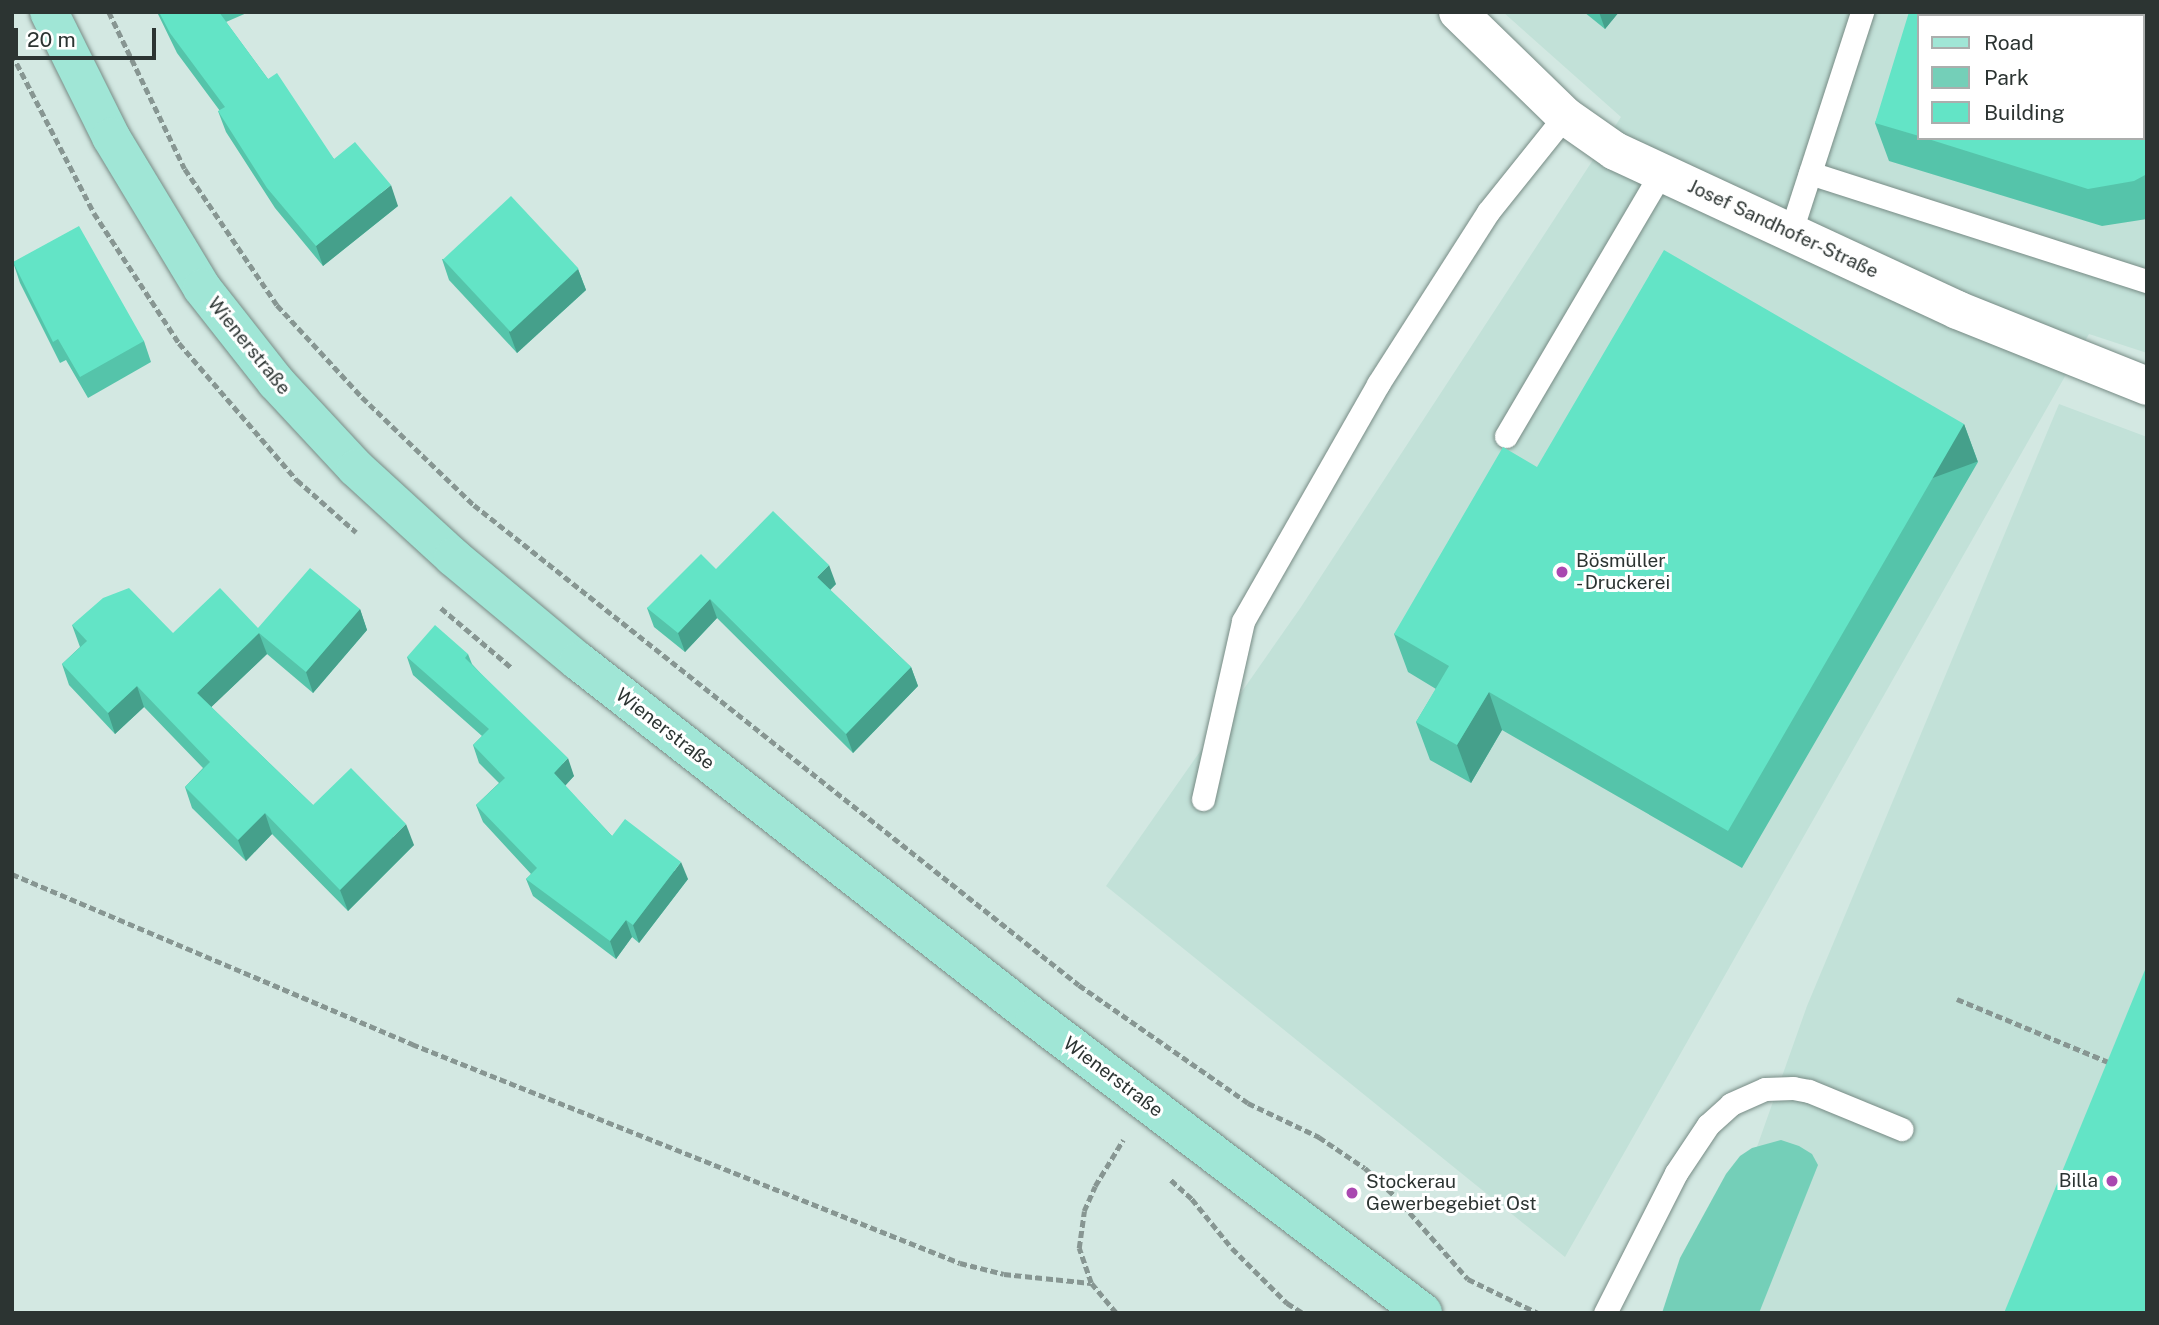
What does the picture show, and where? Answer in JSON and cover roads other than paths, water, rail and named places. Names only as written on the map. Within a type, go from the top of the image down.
[{"type":"main road","name":"Wienerstraße","points":[[49,12],[111,137],[202,288],[276,382],[356,468],[453,557],[578,661],[1423,1313]]},
{"type":"street","name":"Josef Sandhofer-Straße","points":[[1458,12],[1565,116],[1615,151],[1957,310],[2147,386]]},
{"type":"lane","points":[[1791,231],[1862,12]]},
{"type":"lane","points":[[1203,799],[1243,621],[1385,372],[1488,212],[1565,116]]},
{"type":"lane","points":[[1506,436],[1661,173]]},
{"type":"lane","points":[[1810,173],[2147,281]]},
{"type":"lane","points":[[1605,1313],[1676,1173],[1708,1125],[1731,1104],[1765,1089],[1793,1088],[1809,1091],[1901,1129]]},
{"type":"place","name":"Bösmüller - Druckerei","points":[[1562,572]]},
{"type":"place","name":"Billa","points":[[2112,1181]]},
{"type":"place","name":"Stockerau Gewerbegebiet Ost","points":[[1352,1193]]}]
